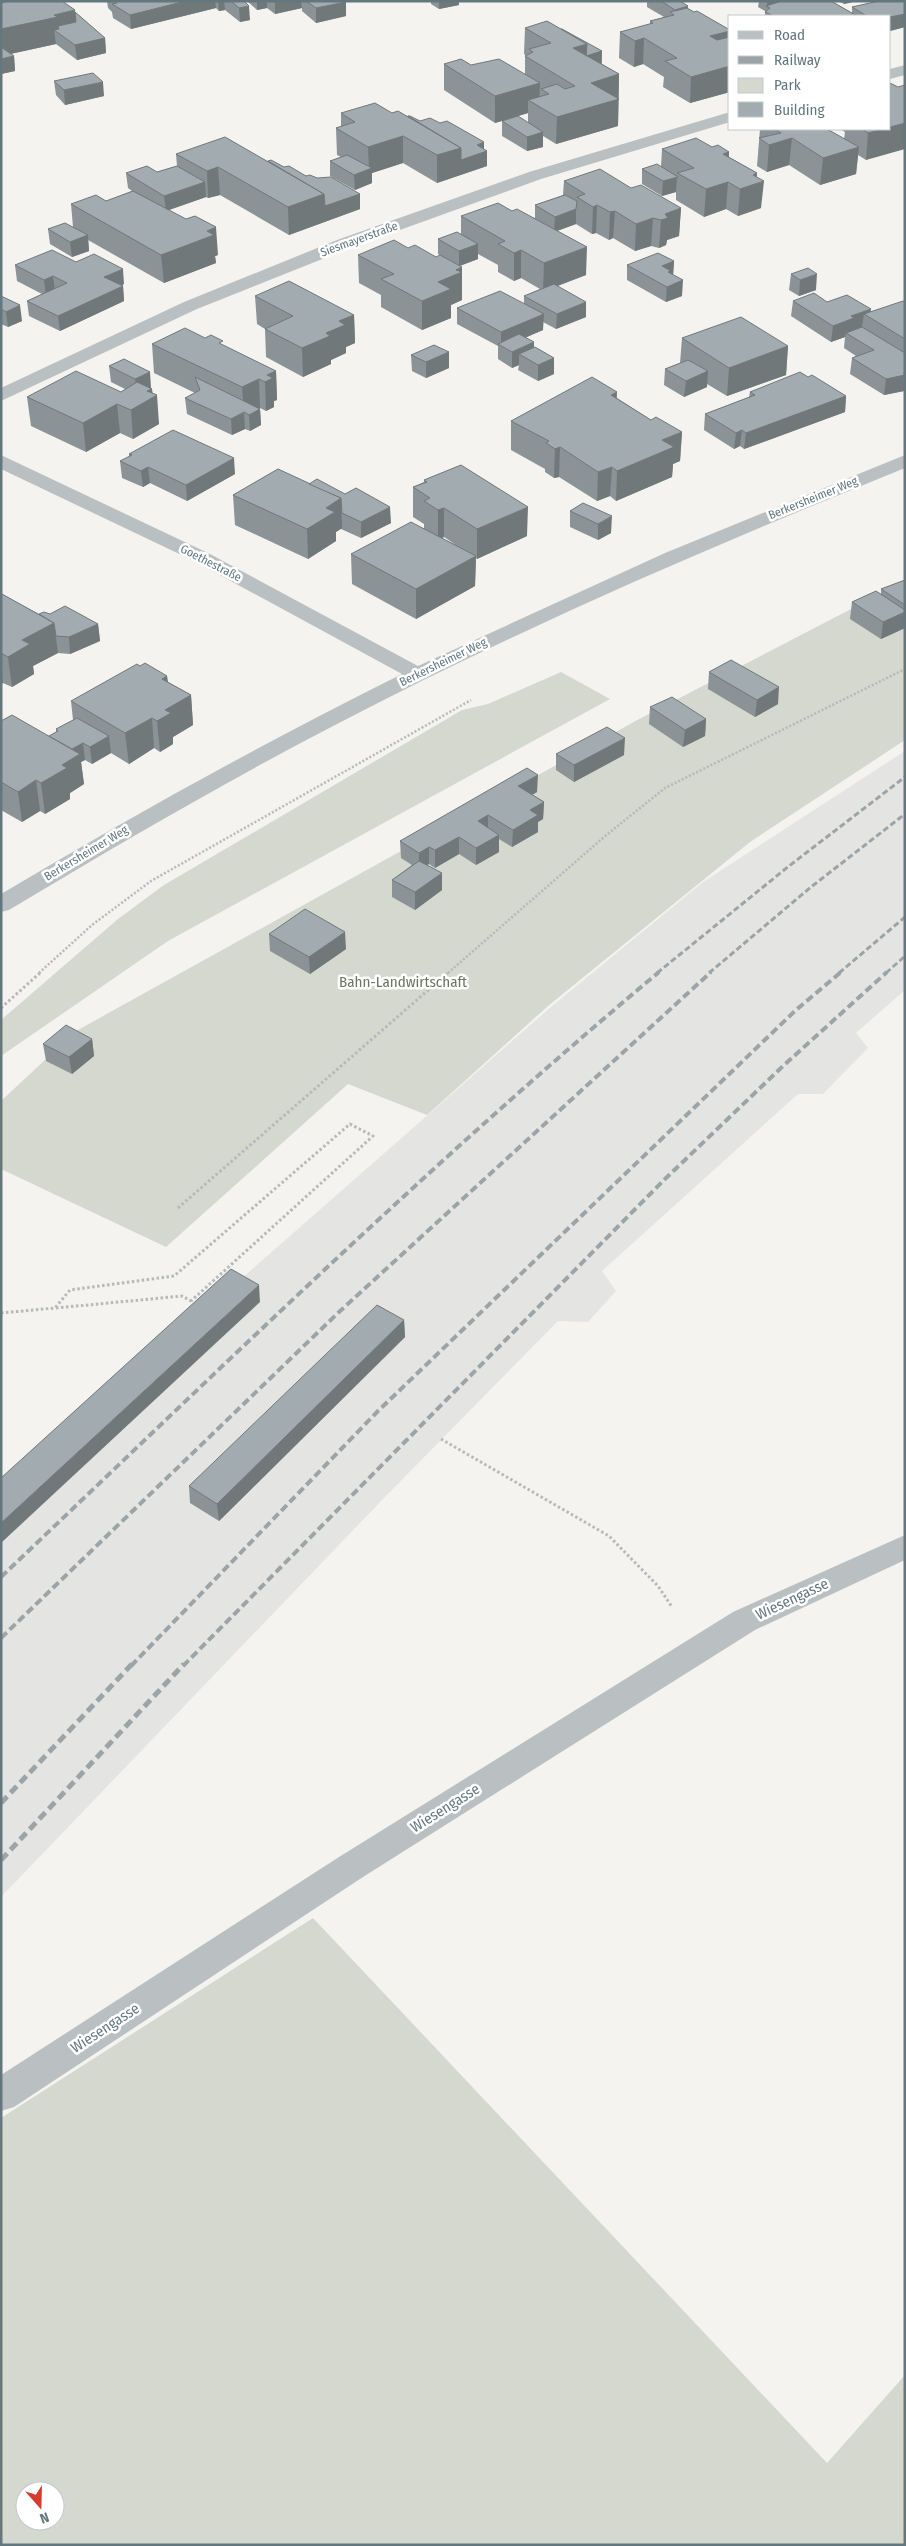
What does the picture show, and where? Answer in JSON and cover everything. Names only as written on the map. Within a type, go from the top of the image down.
[{"type":"street","points":[[891,74],[905,70]]},
{"type":"street","name":"Siesmayerstraße","points":[[1,395],[216,295],[309,258],[513,184],[728,118]]},
{"type":"street","name":"Berkersheimer Weg","points":[[1,905],[174,801],[417,674],[639,571],[905,461]]},
{"type":"street","name":"Goethestraße","points":[[1,462],[201,557],[417,674]]},
{"type":"street","name":"Wiesengasse","points":[[1,2095],[351,1867],[744,1621],[905,1547]]},
{"type":"path","points":[[178,1208],[604,837],[666,788],[905,669]]},
{"type":"path","points":[[1,1008],[92,925],[151,881],[476,697]]},
{"type":"path","points":[[55,1308],[70,1290],[174,1276],[350,1124],[373,1136],[191,1301]]},
{"type":"path","points":[[1,1313],[182,1296],[199,1305]]},
{"type":"path","points":[[441,1439],[609,1536],[658,1586],[701,1649]]},
{"type":"shaded area","points":[[905,751],[905,990],[856,1033],[868,1048],[823,1094],[798,1094],[602,1271],[616,1291],[588,1322],[558,1321],[384,1498],[1,1897],[1,1497],[233,1286],[552,1006],[703,882]]},
{"type":"green space","name":"Bahn-Landwirtschaft","points":[[905,581],[905,740],[750,842],[548,1006],[427,1115],[348,1084],[166,1247],[1,1169],[1,1101],[76,1031],[641,718]]},
{"type":"green space","points":[[561,672],[610,699],[168,941],[1,1056],[1,1020],[118,919],[164,885],[462,710],[488,704]]},
{"type":"green space","points":[[313,1918],[827,2463],[905,2375],[905,2545],[1,2545],[1,2118]]},
{"type":"building","points":[[9,1],[62,1],[75,10],[54,15],[58,17],[1,29],[1,3]]},
{"type":"building","points":[[115,1],[186,1],[130,15],[112,4],[117,3]]},
{"type":"building","points":[[231,1],[244,1],[249,6],[239,8]]},
{"type":"building","points":[[306,1],[345,1],[346,2],[316,8]]},
{"type":"building","points":[[661,1],[680,1],[688,6],[675,10]]},
{"type":"building","points":[[782,1],[831,1],[855,15],[772,15],[765,12],[770,8],[766,6]]},
{"type":"building","points":[[879,1],[905,1],[905,14],[891,17],[891,15],[865,15],[852,7]]},
{"type":"building","points":[[687,8],[694,12],[697,11],[728,29],[728,32],[710,36],[717,40],[728,37],[728,67],[691,77],[665,61],[677,58],[644,38],[635,41],[620,32],[674,15],[670,12]]},
{"type":"building","points":[[75,12],[105,38],[75,45],[54,30],[59,29],[58,26],[76,22]]},
{"type":"building","points":[[547,21],[587,44],[573,48],[619,74],[591,83],[619,99],[557,117],[528,100],[549,94],[541,89],[557,84],[565,89],[575,86],[525,56],[533,52],[529,49],[551,43],[525,28]]},
{"type":"building","points":[[561,29],[602,51],[586,56],[587,44]]},
{"type":"building","points":[[1,47],[14,56],[1,59]]},
{"type":"building","points":[[461,59],[471,65],[499,59],[540,83],[495,96],[444,64]]},
{"type":"building","points":[[93,73],[103,82],[64,90],[54,81]]},
{"type":"building","points":[[891,84],[898,87],[905,85],[905,123],[891,127]]},
{"type":"building","points":[[375,103],[392,113],[398,111],[461,148],[437,155],[403,136],[368,147],[336,128],[355,122],[341,113]]},
{"type":"building","points":[[408,116],[420,121],[430,118],[440,123],[447,121],[484,142],[477,145],[487,151],[461,160],[461,148]]},
{"type":"building","points":[[518,116],[543,132],[527,137],[502,121]]},
{"type":"building","points":[[776,130],[829,130],[859,147],[823,158],[792,138],[769,145],[759,138],[781,133]]},
{"type":"building","points":[[864,130],[880,130],[868,133]]},
{"type":"building","points":[[225,137],[324,194],[288,207],[218,167],[207,171],[176,154]]},
{"type":"building","points":[[696,138],[712,147],[718,145],[729,152],[723,154],[757,173],[753,175],[764,181],[740,189],[728,182],[706,189],[677,173],[694,168],[662,149]]},
{"type":"building","points":[[347,155],[372,168],[354,175],[330,161]]},
{"type":"building","points":[[271,160],[284,167],[289,166],[306,176],[310,175],[317,178],[331,177],[360,194],[325,206],[324,194],[268,161]]},
{"type":"building","points":[[657,164],[678,177],[663,181],[642,169]]},
{"type":"building","points":[[147,166],[157,172],[177,166],[205,182],[164,196],[126,173]]},
{"type":"building","points":[[600,169],[631,188],[641,185],[681,208],[665,214],[668,218],[661,220],[653,218],[636,224],[615,211],[610,212],[597,205],[593,207],[577,197],[585,194],[564,181]]},
{"type":"building","points":[[133,191],[186,219],[195,216],[216,227],[207,231],[214,235],[161,255],[71,204],[96,195],[106,201]]},
{"type":"building","points":[[565,195],[577,201],[576,209],[555,217],[535,205]]},
{"type":"building","points":[[498,203],[512,211],[517,209],[587,247],[544,263],[521,250],[514,253],[498,244],[505,241],[461,216]]},
{"type":"building","points":[[65,223],[88,235],[70,242],[48,229]]},
{"type":"building","points":[[457,232],[478,244],[459,251],[438,239]]},
{"type":"building","points":[[394,240],[408,248],[415,245],[436,257],[440,255],[462,267],[456,270],[462,272],[438,282],[451,289],[422,301],[381,279],[394,274],[358,255]]},
{"type":"building","points":[[52,250],[76,262],[94,254],[123,269],[104,277],[123,286],[58,316],[27,301],[67,283],[53,276],[44,280],[15,265]]},
{"type":"building","points":[[658,253],[674,261],[662,266],[671,271],[668,272],[683,280],[667,287],[627,265]]},
{"type":"building","points":[[808,268],[817,274],[800,280],[791,274]]},
{"type":"building","points":[[289,281],[354,315],[339,321],[345,325],[326,333],[330,336],[302,348],[265,329],[293,316],[255,296]]},
{"type":"building","points":[[554,284],[586,302],[557,314],[524,296]]},
{"type":"building","points":[[500,291],[544,314],[501,332],[457,308]]},
{"type":"building","points":[[814,293],[827,302],[847,295],[871,309],[851,316],[854,318],[833,326],[793,301]]},
{"type":"building","points":[[1,296],[20,305],[6,312],[1,309]]},
{"type":"building","points":[[903,301],[905,302],[905,339],[864,314]]},
{"type":"building","points":[[741,317],[788,346],[729,368],[682,338]]},
{"type":"building","points":[[862,327],[905,353],[905,373],[903,373],[905,375],[886,379],[852,358],[874,350],[846,333]]},
{"type":"building","points":[[185,328],[205,338],[211,335],[223,341],[219,343],[276,371],[267,375],[273,378],[265,382],[259,379],[242,387],[152,344]]},
{"type":"building","points":[[519,334],[534,342],[512,352],[498,344]]},
{"type":"building","points":[[434,345],[449,352],[426,362],[411,355]]},
{"type":"building","points":[[535,347],[554,358],[538,365],[519,354]]},
{"type":"building","points":[[124,359],[150,372],[135,379],[109,366]]},
{"type":"building","points":[[688,360],[708,371],[686,381],[665,369]]},
{"type":"building","points":[[76,371],[121,392],[137,382],[152,389],[147,391],[157,395],[131,410],[117,404],[83,423],[27,397]]},
{"type":"building","points":[[800,372],[808,377],[812,375],[846,396],[746,433],[742,430],[736,433],[705,414],[755,395],[750,392]]},
{"type":"building","points":[[195,377],[260,409],[249,415],[244,412],[231,419],[185,398],[200,390]]},
{"type":"building","points":[[592,377],[617,392],[611,395],[651,420],[656,417],[682,432],[662,440],[674,447],[617,471],[612,467],[598,472],[560,447],[555,449],[546,443],[549,441],[511,421]]},
{"type":"building","points":[[173,430],[234,458],[186,485],[148,467],[141,471],[120,461]]},
{"type":"building","points":[[461,465],[528,507],[477,529],[444,508],[438,510],[424,501],[430,498],[413,487],[427,482],[424,480]]},
{"type":"building","points":[[278,469],[341,498],[326,508],[335,512],[307,529],[233,495]]},
{"type":"building","points":[[317,479],[345,494],[356,488],[390,507],[361,522],[342,513],[341,498],[309,484]]},
{"type":"building","points":[[583,503],[612,516],[598,524],[570,511]]},
{"type":"building","points":[[411,522],[476,556],[416,589],[351,554]]},
{"type":"building","points":[[905,580],[905,605],[881,589]]},
{"type":"building","points":[[876,591],[905,610],[905,612],[883,622],[852,602]]},
{"type":"building","points":[[1,594],[54,623],[22,640],[30,644],[8,657],[1,653]]},
{"type":"building","points":[[65,606],[98,624],[69,637],[56,636],[54,623],[39,614],[44,612],[50,614]]},
{"type":"building","points":[[731,660],[779,687],[757,700],[709,672]]},
{"type":"building","points":[[145,663],[167,676],[162,679],[191,695],[165,710],[171,713],[157,721],[152,718],[125,733],[71,701],[137,664],[140,666]]},
{"type":"building","points":[[672,697],[706,719],[685,730],[650,707]]},
{"type":"building","points":[[12,715],[80,754],[62,765],[67,768],[41,783],[36,780],[18,792],[1,782],[1,721]]},
{"type":"building","points":[[77,718],[109,736],[90,747],[83,743],[72,749],[49,736],[58,731],[56,729]]},
{"type":"building","points":[[607,727],[625,738],[574,765],[556,754]]},
{"type":"building","points":[[527,768],[538,775],[518,786],[544,802],[530,810],[538,815],[513,830],[488,815],[478,821],[499,835],[476,848],[459,837],[435,850],[429,847],[419,853],[400,841],[468,802]]},
{"type":"building","points":[[419,861],[442,873],[415,892],[392,880]]},
{"type":"building","points":[[305,909],[345,932],[309,957],[269,934]]},
{"type":"building","points":[[66,1025],[92,1039],[69,1057],[43,1044]]},
{"type":"building","points":[[231,1269],[259,1285],[1,1523],[1,1478]]},
{"type":"building","points":[[377,1305],[404,1320],[217,1504],[189,1486]]},
{"type":"railway","points":[[657,973],[789,866],[905,777]]},
{"type":"railway","points":[[709,973],[811,887],[905,814]]},
{"type":"railway","points":[[839,973],[905,917]]},
{"type":"railway","points":[[886,973],[905,956]]},
{"type":"railway","points":[[1,1577],[407,1193],[574,1044],[659,972]]},
{"type":"railway","points":[[1,1638],[339,1312],[711,972]]},
{"type":"railway","points":[[131,1666],[378,1411],[796,1010],[841,972]]},
{"type":"railway","points":[[183,1666],[665,1179],[783,1066],[887,972]]},
{"type":"railway","points":[[1,1803],[132,1664]]},
{"type":"railway","points":[[1,1860],[184,1664]]}]
